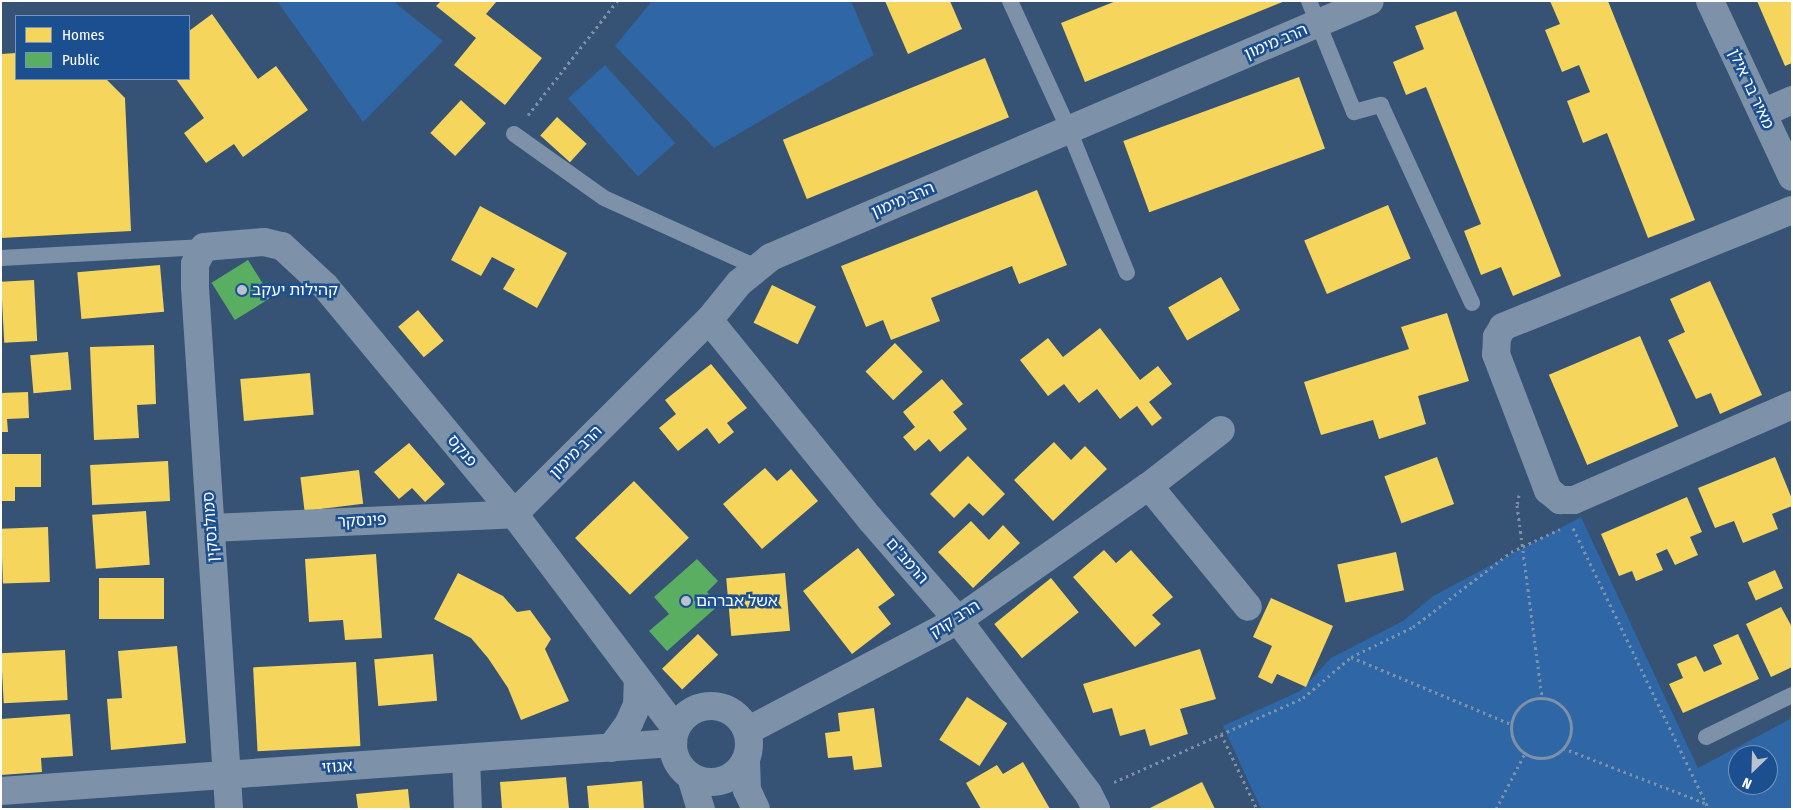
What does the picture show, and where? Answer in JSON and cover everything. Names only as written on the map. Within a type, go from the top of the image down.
[{"type":"street","name":"הרב מימון","points":[[514,514],[709,320],[739,283],[771,257],[1069,130],[1313,13],[1370,1]]},
{"type":"street","name":"מאיר בר אילן","points":[[1710,1],[1792,177]]},
{"type":"street","points":[[1763,113],[1792,100]]},
{"type":"street","points":[[1792,210],[1503,327],[1496,337],[1496,354],[1548,490],[1565,512],[1574,500],[1792,405]]},
{"type":"street","name":"פנקס","points":[[204,246],[264,242],[282,246],[325,286],[514,514],[638,680],[675,736]]},
{"type":"street","name":"סמולנסקין","points":[[204,246],[196,264],[194,287],[229,809]]},
{"type":"street","name":"הרמב\"ם","points":[[709,320],[870,520],[958,620],[1092,801]]},
{"type":"street","name":"הרב קוק","points":[[747,731],[958,620],[1149,486],[1221,430]]},
{"type":"street","points":[[1149,486],[1248,607]]},
{"type":"street","name":"פינסקר","points":[[211,528],[514,514]]},
{"type":"street","points":[[610,748],[629,723],[637,705],[638,680]]},
{"type":"street","points":[[746,762],[738,772],[727,780],[714,783],[692,777],[682,768],[675,736],[694,710],[717,706],[740,719],[747,731],[750,749],[746,762],[747,790],[756,809]]},
{"type":"street","name":"אגוזי","points":[[1,791],[610,748],[675,736]]},
{"type":"street","points":[[466,758],[468,809]]},
{"type":"street","points":[[692,777],[701,809]]},
{"type":"lane","points":[[1010,1],[1069,130],[1127,273]]},
{"type":"lane","points":[[1313,13],[1354,112],[1381,105],[1472,303]]},
{"type":"lane","points":[[514,134],[604,198],[758,268]]},
{"type":"lane","points":[[1,258],[204,246]]},
{"type":"lane","points":[[1706,736],[1792,695]]},
{"type":"path","points":[[514,134],[617,1]]},
{"type":"path","points":[[1521,488],[1517,505],[1524,546],[1542,698]]},
{"type":"path","points":[[1092,801],[1221,734],[1303,698],[1351,657],[1413,628],[1511,552],[1524,546],[1565,512],[1709,809]]},
{"type":"path","points":[[1351,657],[1511,724]]},
{"type":"path","points":[[1542,698],[1563,708],[1569,716],[1570,737],[1563,748],[1545,758],[1525,753],[1516,744],[1511,724],[1522,704],[1542,698]]},
{"type":"path","points":[[1221,734],[1257,809]]},
{"type":"path","points":[[1563,748],[1706,803]]},
{"type":"path","points":[[1496,809],[1525,753]]},
{"type":"shaded area","points":[[277,1],[393,1],[443,41],[363,122]]},
{"type":"shaded area","points":[[652,1],[851,1],[874,55],[714,148],[615,46]]},
{"type":"shaded area","points":[[605,65],[675,143],[638,176],[568,98]]},
{"type":"shaded area","points":[[1581,517],[1698,768],[1728,752],[1728,795],[1778,795],[1778,745],[1741,745],[1792,718],[1792,809],[1261,809],[1223,726],[1300,691],[1331,658],[1403,621],[1433,596]]},
{"type":"building: Homes","points":[[441,1],[497,1],[486,14],[542,58],[505,105],[454,65],[476,38],[436,6]]},
{"type":"building: Homes","points":[[885,1],[950,1],[962,29],[908,54]]},
{"type":"building: Homes","points":[[1116,1],[1285,1],[1085,82],[1061,23]]},
{"type":"building: Homes","points":[[1550,1],[1608,1],[1695,220],[1648,238],[1607,133],[1583,143],[1567,101],[1590,92],[1579,65],[1562,72],[1545,30],[1560,24]]},
{"type":"building: Homes","points":[[1757,1],[1792,1],[1792,63],[1785,66]]},
{"type":"building: Homes","points":[[1456,11],[1561,276],[1513,296],[1501,267],[1481,275],[1464,231],[1481,224],[1426,87],[1406,95],[1393,62],[1424,49],[1415,26]]},
{"type":"building: Homes","points":[[212,14],[258,79],[276,66],[308,110],[243,157],[234,144],[206,163],[184,133],[204,118],[177,80],[190,80],[190,30]]},
{"type":"building: Homes","points":[[15,53],[15,80],[107,80],[125,98],[131,231],[1,238],[1,54]]},
{"type":"building: Homes","points":[[985,58],[1009,117],[807,199],[783,140]]},
{"type":"building: Homes","points":[[1299,77],[1325,148],[1149,212],[1123,141]]},
{"type":"building: Homes","points":[[461,100],[486,123],[455,156],[430,133]]},
{"type":"building: Homes","points":[[557,117],[587,144],[570,162],[540,136]]},
{"type":"building: Homes","points":[[1037,190],[1067,265],[1019,284],[1012,266],[931,298],[940,321],[891,340],[883,320],[866,327],[841,266]]},
{"type":"building: Homes","points":[[1388,205],[1411,258],[1327,294],[1304,241]]},
{"type":"building: Homes","points":[[480,206],[567,253],[537,308],[503,289],[515,269],[492,257],[481,276],[451,260]]},
{"type":"building: Homes","points":[[160,265],[164,312],[81,319],[77,272]]},
{"type":"building: Homes","points":[[1221,277],[1240,310],[1187,340],[1168,308]]},
{"type":"building: Homes","points":[[34,280],[37,341],[4,343],[1,282]]},
{"type":"building: Homes","points":[[1710,281],[1762,395],[1720,414],[1711,393],[1696,399],[1668,340],[1685,332],[1670,299]]},
{"type":"building: Homes","points":[[772,285],[816,306],[798,344],[754,323]]},
{"type":"building: Homes","points":[[418,310],[444,341],[424,357],[398,327]]},
{"type":"building: Homes","points":[[1447,313],[1469,381],[1418,396],[1426,424],[1379,439],[1373,420],[1321,435],[1304,382],[1409,349],[1401,327]]},
{"type":"building: Homes","points":[[1100,328],[1140,380],[1158,366],[1172,384],[1149,402],[1162,418],[1152,426],[1137,406],[1120,419],[1097,389],[1079,403],[1064,384],[1048,396],[1020,360],[1048,338],[1063,357]]},
{"type":"building: Homes","points":[[1640,336],[1678,426],[1587,465],[1549,375]]},
{"type":"building: Homes","points":[[895,343],[923,372],[893,400],[866,371]]},
{"type":"building: Homes","points":[[154,345],[156,404],[137,405],[139,438],[94,440],[90,347]]},
{"type":"building: Homes","points":[[68,352],[71,390],[33,393],[30,355]]},
{"type":"building: Homes","points":[[711,364],[747,408],[727,423],[734,432],[719,444],[707,428],[678,451],[659,428],[676,414],[665,400]]},
{"type":"building: Homes","points":[[310,373],[314,415],[244,421],[240,379]]},
{"type":"building: Homes","points":[[942,379],[963,404],[953,412],[967,429],[940,452],[929,439],[915,451],[903,437],[915,427],[903,412]]},
{"type":"building: Homes","points":[[28,392],[29,418],[7,419],[8,432],[1,432],[1,393]]},
{"type":"building: Homes","points":[[1054,442],[1071,460],[1085,446],[1107,469],[1053,521],[1014,480]]},
{"type":"building: Homes","points":[[409,443],[445,484],[425,502],[412,488],[399,499],[374,472]]},
{"type":"building: Homes","points":[[1,454],[41,454],[41,487],[15,487],[15,501],[1,501]]},
{"type":"building: Homes","points":[[968,456],[1005,494],[983,516],[969,503],[954,518],[930,494]]},
{"type":"building: Homes","points":[[1437,457],[1454,504],[1401,523],[1384,476]]},
{"type":"building: Homes","points":[[1775,457],[1792,499],[1792,506],[1772,514],[1778,529],[1743,543],[1734,521],[1715,528],[1698,488]]},
{"type":"building: Homes","points":[[168,461],[170,501],[92,505],[90,465]]},
{"type":"building: Homes","points":[[765,468],[777,481],[791,469],[818,501],[762,549],[723,504]]},
{"type":"building: Homes","points":[[359,470],[363,504],[305,511],[300,477]]},
{"type":"building: Homes","points":[[634,481],[689,538],[630,595],[575,538]]},
{"type":"building: Homes","points":[[1687,497],[1702,532],[1690,537],[1698,555],[1675,565],[1667,549],[1656,554],[1663,570],[1636,581],[1632,571],[1619,576],[1601,534]]},
{"type":"building: Homes","points":[[146,511],[150,565],[96,569],[92,515]]},
{"type":"building: Homes","points":[[971,521],[989,540],[1003,525],[1020,543],[973,588],[938,552]]},
{"type":"building: Homes","points":[[48,527],[50,582],[3,584],[1,529]]},
{"type":"building: Homes","points":[[858,548],[895,595],[878,607],[891,624],[852,654],[803,591]]},
{"type":"building: Homes","points":[[1104,550],[1116,563],[1131,550],[1173,597],[1152,615],[1161,624],[1135,647],[1073,577]]},
{"type":"building: Homes","points":[[1396,552],[1404,590],[1345,603],[1337,564]]},
{"type":"building: Homes","points":[[376,554],[382,638],[345,640],[343,620],[309,622],[305,559]]},
{"type":"building: Homes","points":[[1775,570],[1783,588],[1756,600],[1748,582]]},
{"type":"building: Homes","points":[[458,573],[503,596],[517,612],[530,610],[551,639],[545,649],[569,701],[521,720],[508,688],[488,658],[471,638],[434,619]]},
{"type":"building: Homes","points":[[785,573],[790,631],[731,636],[726,578]]},
{"type":"building: Homes","points":[[99,578],[164,578],[164,619],[99,619]]},
{"type":"building: Homes","points":[[1051,578],[1079,612],[1022,658],[994,624]]},
{"type":"building: Homes","points":[[1271,598],[1333,626],[1306,687],[1277,674],[1272,684],[1258,677],[1272,646],[1253,637]]},
{"type":"building: Homes","points":[[1781,607],[1792,627],[1792,667],[1771,677],[1746,624]]},
{"type":"building: Homes","points":[[698,634],[718,655],[682,690],[662,669]]},
{"type":"building: Homes","points":[[1738,634],[1759,679],[1683,713],[1669,684],[1683,678],[1677,664],[1696,656],[1704,672],[1722,664],[1713,645]]},
{"type":"building: Homes","points":[[177,646],[186,743],[111,750],[107,699],[122,698],[118,651]]},
{"type":"building: Homes","points":[[1200,649],[1216,699],[1180,709],[1188,734],[1150,746],[1145,729],[1120,736],[1112,708],[1093,713],[1083,684]]},
{"type":"building: Homes","points":[[65,650],[68,700],[4,703],[1,653]]},
{"type":"building: Homes","points":[[433,654],[437,701],[378,706],[374,659]]},
{"type":"building: Homes","points":[[356,662],[360,746],[258,751],[253,667]]},
{"type":"building: Homes","points":[[967,697],[1007,723],[979,766],[939,740]]},
{"type":"building: Homes","points":[[874,708],[882,767],[854,770],[852,756],[828,758],[825,733],[840,731],[838,713]]},
{"type":"building: Homes","points":[[70,714],[73,756],[41,758],[42,772],[1,775],[1,719]]},
{"type":"building: Homes","points":[[1023,762],[1050,809],[981,809],[966,783],[997,765],[1003,774]]},
{"type":"building: Homes","points":[[566,777],[569,809],[502,809],[500,782]]},
{"type":"building: Homes","points":[[642,781],[644,809],[589,809],[587,786]]},
{"type":"building: Homes","points":[[1202,782],[1215,809],[1148,809]]},
{"type":"building: Homes","points":[[408,789],[410,809],[358,809],[356,794]]},
{"type":"building: Public","name":"קהילות יעקב","points":[[248,260],[271,297],[235,320],[212,283]]},
{"type":"building: Public","name":"אשל אברהם","points":[[697,559],[718,581],[707,592],[719,605],[667,651],[649,631],[669,614],[654,597]]},
{"type":"place","name":"קהילות יעקב","points":[[242,290]]},
{"type":"place","name":"אשל אברהם","points":[[686,601]]}]
